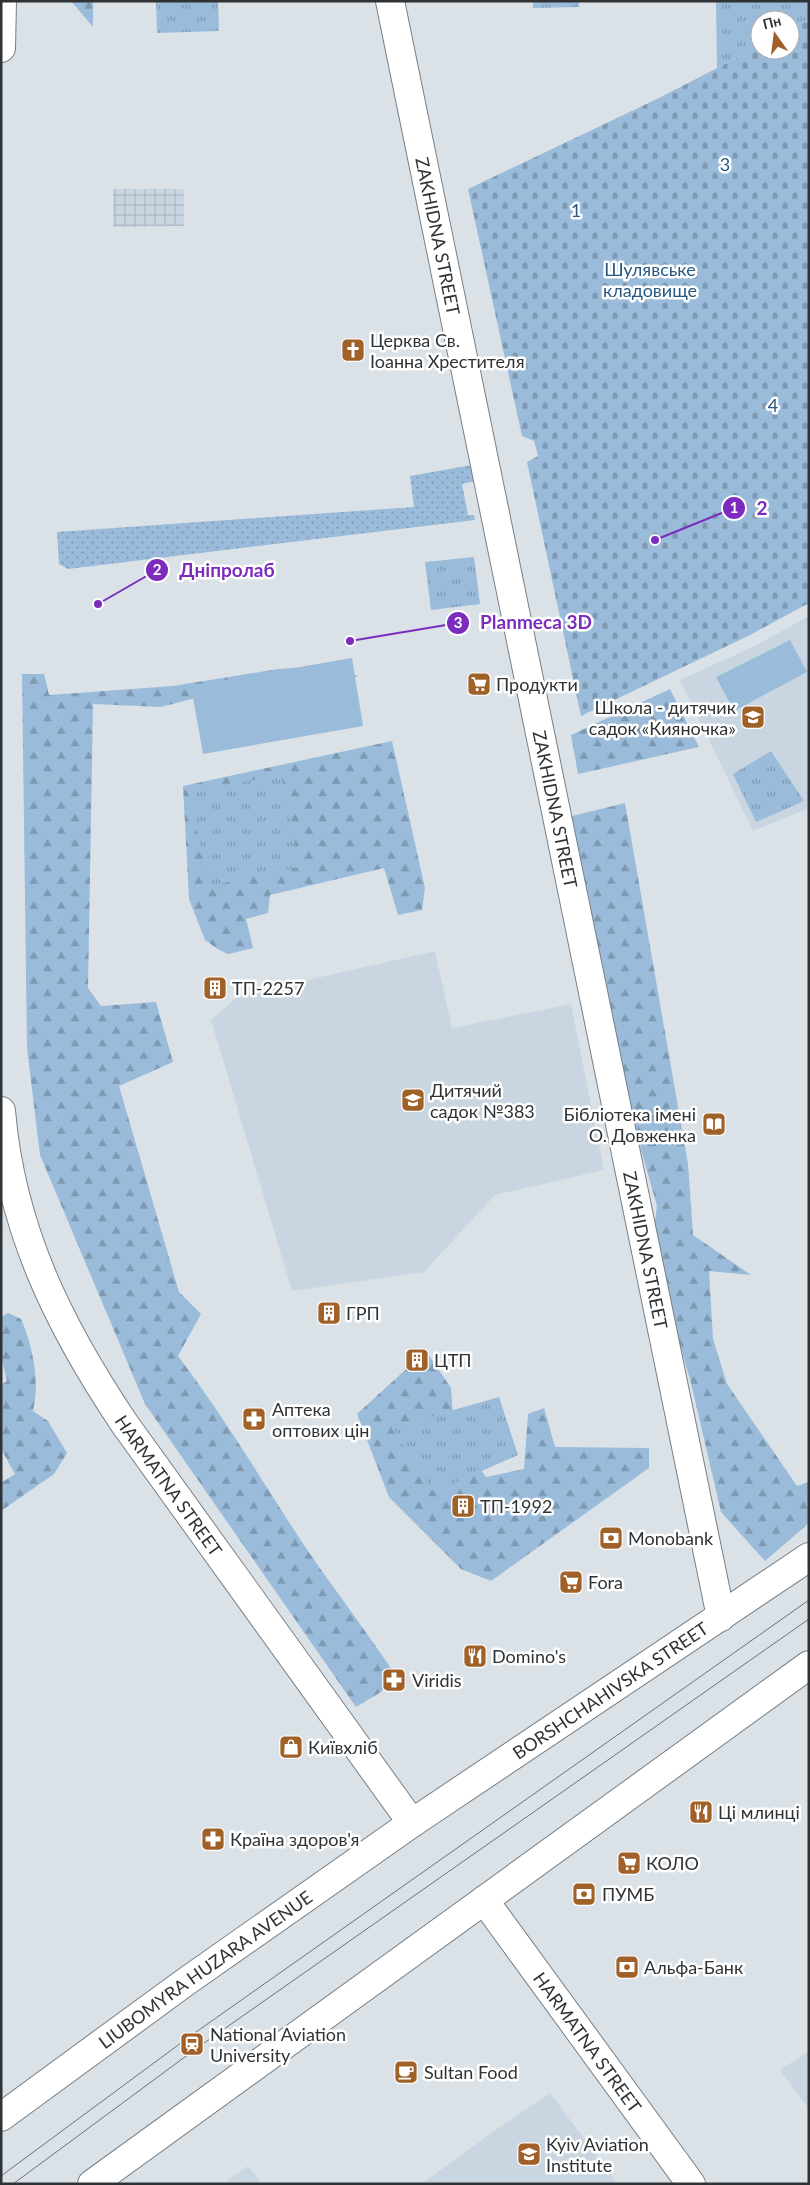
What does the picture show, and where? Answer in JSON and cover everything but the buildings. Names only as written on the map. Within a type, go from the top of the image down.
[{"type":"street","points":[[1,48],[2,1]]},
{"type":"street","name":"ZAKHIDNA STREET","points":[[390,1],[721,1617]]},
{"type":"street","name":"HARMATNA STREET","points":[[1,1111],[9,1209],[90,1373],[412,1823]]},
{"type":"street","name":"BORSHCHAHIVSKA STREET","points":[[412,1823],[809,1557]]},
{"type":"street","points":[[92,2184],[809,1665]]},
{"type":"street","name":"LIUBOMYRA HUZARA AVENUE","points":[[1,2117],[184,1983],[412,1823]]},
{"type":"street","name":"HARMATNA STREET","points":[[484,1900],[691,2184]]},
{"type":"shaded area","points":[[113,189],[184,189],[184,226],[113,227]]},
{"type":"shaded area","name":"Школа - дитячик садок «Кияночка»","points":[[809,616],[809,808],[753,831],[680,680],[755,646]]},
{"type":"shaded area","name":"Дитячий садок №383","points":[[435,951],[452,1028],[571,1004],[604,1170],[495,1195],[424,1272],[292,1291],[211,1020],[238,996]]},
{"type":"shaded area","points":[[809,2051],[809,2109],[780,2070]]},
{"type":"shaded area","name":"Kyiv Aviation Institute","points":[[550,2093],[618,2184],[421,2184],[504,2124]]},
{"type":"shaded area","points":[[248,2166],[262,2184],[223,2184]]},
{"type":"green space","points":[[71,1],[93,1],[93,27]]},
{"type":"green space","points":[[156,1],[218,1],[219,31],[157,33]]},
{"type":"green space","points":[[533,1],[579,1],[579,7],[533,8]]},
{"type":"green space","points":[[716,1],[809,1],[809,19],[800,24],[800,10],[750,10],[750,51],[717,68]]},
{"type":"green space","name":"Шулявське кладовище","points":[[809,19],[809,603],[750,635],[581,716],[527,462],[538,456],[534,441],[522,436],[468,189],[659,98],[750,51],[750,60],[800,60],[800,24]]},
{"type":"green space","points":[[472,465],[475,481],[462,484],[468,515],[474,515],[475,520],[68,569],[59,564],[57,532],[414,507],[410,476]]},
{"type":"green space","points":[[474,557],[480,604],[431,610],[425,562]]},
{"type":"green space","points":[[790,640],[807,672],[734,711],[716,677]]},
{"type":"green space","points":[[352,658],[363,726],[203,754],[191,686]]},
{"type":"green space","points":[[343,665],[358,677],[260,681],[161,707],[93,704],[88,988],[101,1006],[156,1002],[173,1062],[119,1086],[179,1292],[201,1314],[178,1356],[225,1423],[298,1536],[394,1673],[381,1692],[356,1707],[145,1404],[40,1155],[27,1048],[22,674],[44,674],[49,695],[173,686],[278,669]]},
{"type":"green space","points":[[670,689],[699,747],[578,774],[571,735]]},
{"type":"green space","points":[[392,741],[425,888],[422,910],[398,915],[384,868],[270,895],[268,913],[246,919],[253,948],[229,954],[219,950],[205,940],[189,899],[183,786]]},
{"type":"green space","points":[[771,751],[804,801],[756,822],[733,774]]},
{"type":"green space","points":[[281,774],[300,867],[209,886],[189,793]]},
{"type":"green space","points":[[625,803],[688,1164],[693,1235],[751,1275],[709,1271],[713,1339],[727,1384],[797,1486],[809,1482],[809,1523],[765,1561],[721,1512],[691,1383],[652,1247],[657,1206],[625,1093],[596,971],[589,897],[564,818]]},
{"type":"green space","points":[[8,1313],[21,1319],[29,1341],[34,1364],[36,1388],[33,1411],[48,1421],[67,1453],[54,1474],[1,1511],[1,1483],[15,1474],[1,1449],[1,1385],[7,1381],[1,1355],[1,1317]]},
{"type":"green space","points":[[426,1351],[451,1388],[454,1431],[486,1477],[524,1469],[528,1414],[544,1408],[555,1447],[649,1448],[649,1468],[491,1581],[461,1569],[389,1497],[357,1414]]},
{"type":"green space","points":[[499,1397],[518,1455],[434,1492],[391,1428]]},
{"type":"tram line","points":[[1,2176],[189,2037],[809,1600]]},
{"type":"tram line","points":[[13,2184],[197,2048],[809,1619]]},
{"type":"place","name":"Церква Св. Іоанна Хрестителя","points":[[353,350]]},
{"type":"place","name":"2","points":[[655,540]]},
{"type":"place","name":"Дніпролаб","points":[[98,604]]},
{"type":"place","name":"Planmeca 3D","points":[[350,641]]},
{"type":"place","name":"Продукти","points":[[479,684]]},
{"type":"place","name":"Школа - дитячик садок «Кияночка»","points":[[753,717]]},
{"type":"place","name":"ТП-2257","points":[[215,988]]},
{"type":"place","name":"Дитячий садок №383","points":[[413,1100]]},
{"type":"place","name":"Бібліотека імені О. Довженка","points":[[714,1124]]},
{"type":"place","name":"ГРП","points":[[329,1313]]},
{"type":"place","name":"ЦТП","points":[[417,1360]]},
{"type":"place","name":"Аптека оптових цін","points":[[254,1419]]},
{"type":"place","name":"ТП-1992","points":[[463,1506]]},
{"type":"place","name":"Monobank","points":[[611,1538]]},
{"type":"place","name":"Fora","points":[[571,1582]]},
{"type":"place","name":"Domino's","points":[[475,1656]]},
{"type":"place","name":"Viridis","points":[[394,1680]]},
{"type":"place","name":"Київхліб","points":[[291,1747]]},
{"type":"place","name":"Ці млинці","points":[[701,1812]]},
{"type":"place","name":"Країна здоров'я","points":[[213,1839]]},
{"type":"place","name":"КОЛО","points":[[629,1863]]},
{"type":"place","name":"ПУМБ","points":[[584,1894]]},
{"type":"place","name":"Альфа-Банк","points":[[627,1967]]},
{"type":"place","name":"National Aviation University","points":[[192,2044]]},
{"type":"place","name":"Sultan Food","points":[[406,2072]]},
{"type":"place","name":"Kyiv Aviation Institute","points":[[529,2154]]},
{"type":"park label","name":"3","points":[[725,164]]},
{"type":"park label","name":"1","points":[[576,210]]},
{"type":"park label","name":"4","points":[[773,405]]}]
